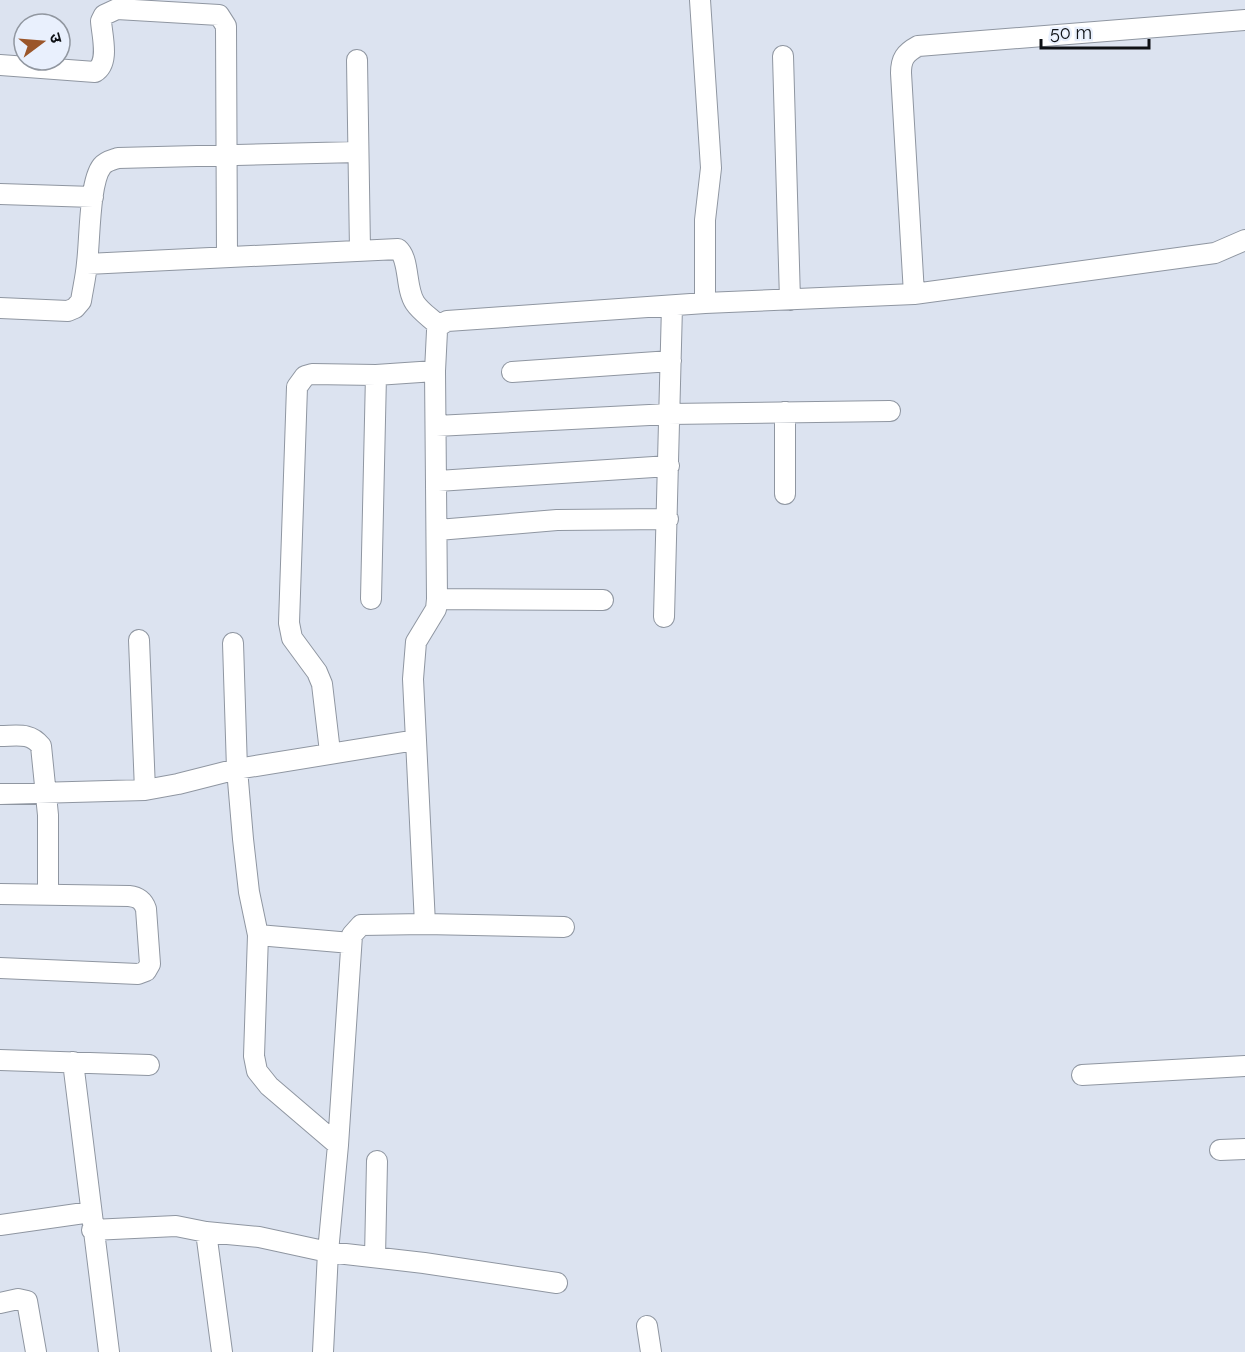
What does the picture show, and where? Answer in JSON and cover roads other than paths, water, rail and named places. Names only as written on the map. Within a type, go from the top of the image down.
[{"type":"street","points":[[700,0],[711,168],[705,220],[705,303]]},
{"type":"street","points":[[0,64],[95,72],[102,66],[104,57],[101,21],[110,11],[117,9],[219,15],[226,26],[226,257]]},
{"type":"street","points":[[914,294],[901,74],[901,61],[908,51],[918,46],[1245,20]]},
{"type":"street","points":[[783,56],[790,300]]},
{"type":"street","points":[[357,60],[360,250]]},
{"type":"street","points":[[0,308],[69,311],[81,301],[98,171],[108,161],[118,158],[358,152]]},
{"type":"street","points":[[0,194],[93,197]]},
{"type":"street","points":[[425,924],[414,658],[416,642],[431,618],[437,599],[438,481],[435,371],[439,326],[447,321],[705,303],[914,294],[1215,253],[1245,240]]},
{"type":"street","points":[[87,264],[393,249],[401,251],[409,289],[415,303],[439,326]]},
{"type":"street","points":[[664,618],[672,306]]},
{"type":"street","points":[[512,372],[671,361]]},
{"type":"street","points":[[330,752],[322,684],[317,672],[292,638],[289,623],[297,387],[305,376],[312,374],[376,375],[435,371]]},
{"type":"street","points":[[371,598],[376,375]]},
{"type":"street","points":[[436,426],[669,414],[890,411]]},
{"type":"street","points":[[784,494],[785,412]]},
{"type":"street","points":[[438,481],[669,466]]},
{"type":"street","points":[[438,530],[557,520],[668,519]]},
{"type":"street","points":[[437,599],[603,600]]},
{"type":"street","points":[[139,640],[145,790]]},
{"type":"street","points":[[233,642],[237,769],[246,873],[258,935],[254,1056],[257,1071],[269,1086],[338,1145]]},
{"type":"street","points":[[0,736],[27,736],[35,738],[41,746],[47,794],[48,894]]},
{"type":"street","points":[[0,794],[145,790],[237,769],[330,752],[416,740]]},
{"type":"street","points":[[0,894],[138,897],[146,909],[150,964],[146,971],[138,974],[0,968]]},
{"type":"street","points":[[323,1352],[328,1252],[338,1145],[352,935],[361,925],[564,927]]},
{"type":"street","points":[[258,935],[351,943]]},
{"type":"street","points":[[0,1060],[149,1065]]},
{"type":"street","points":[[73,1062],[109,1352]]},
{"type":"street","points":[[1082,1075],[1245,1066]]},
{"type":"street","points":[[1220,1150],[1245,1149]]},
{"type":"street","points":[[375,1257],[377,1161]]},
{"type":"street","points":[[0,1226],[92,1221],[176,1226],[206,1232],[259,1237],[328,1252],[557,1283]]},
{"type":"street","points":[[206,1232],[222,1352]]},
{"type":"street","points":[[0,1303],[18,1299],[27,1301],[36,1352]]},
{"type":"street","points":[[646,1326],[651,1352]]}]
